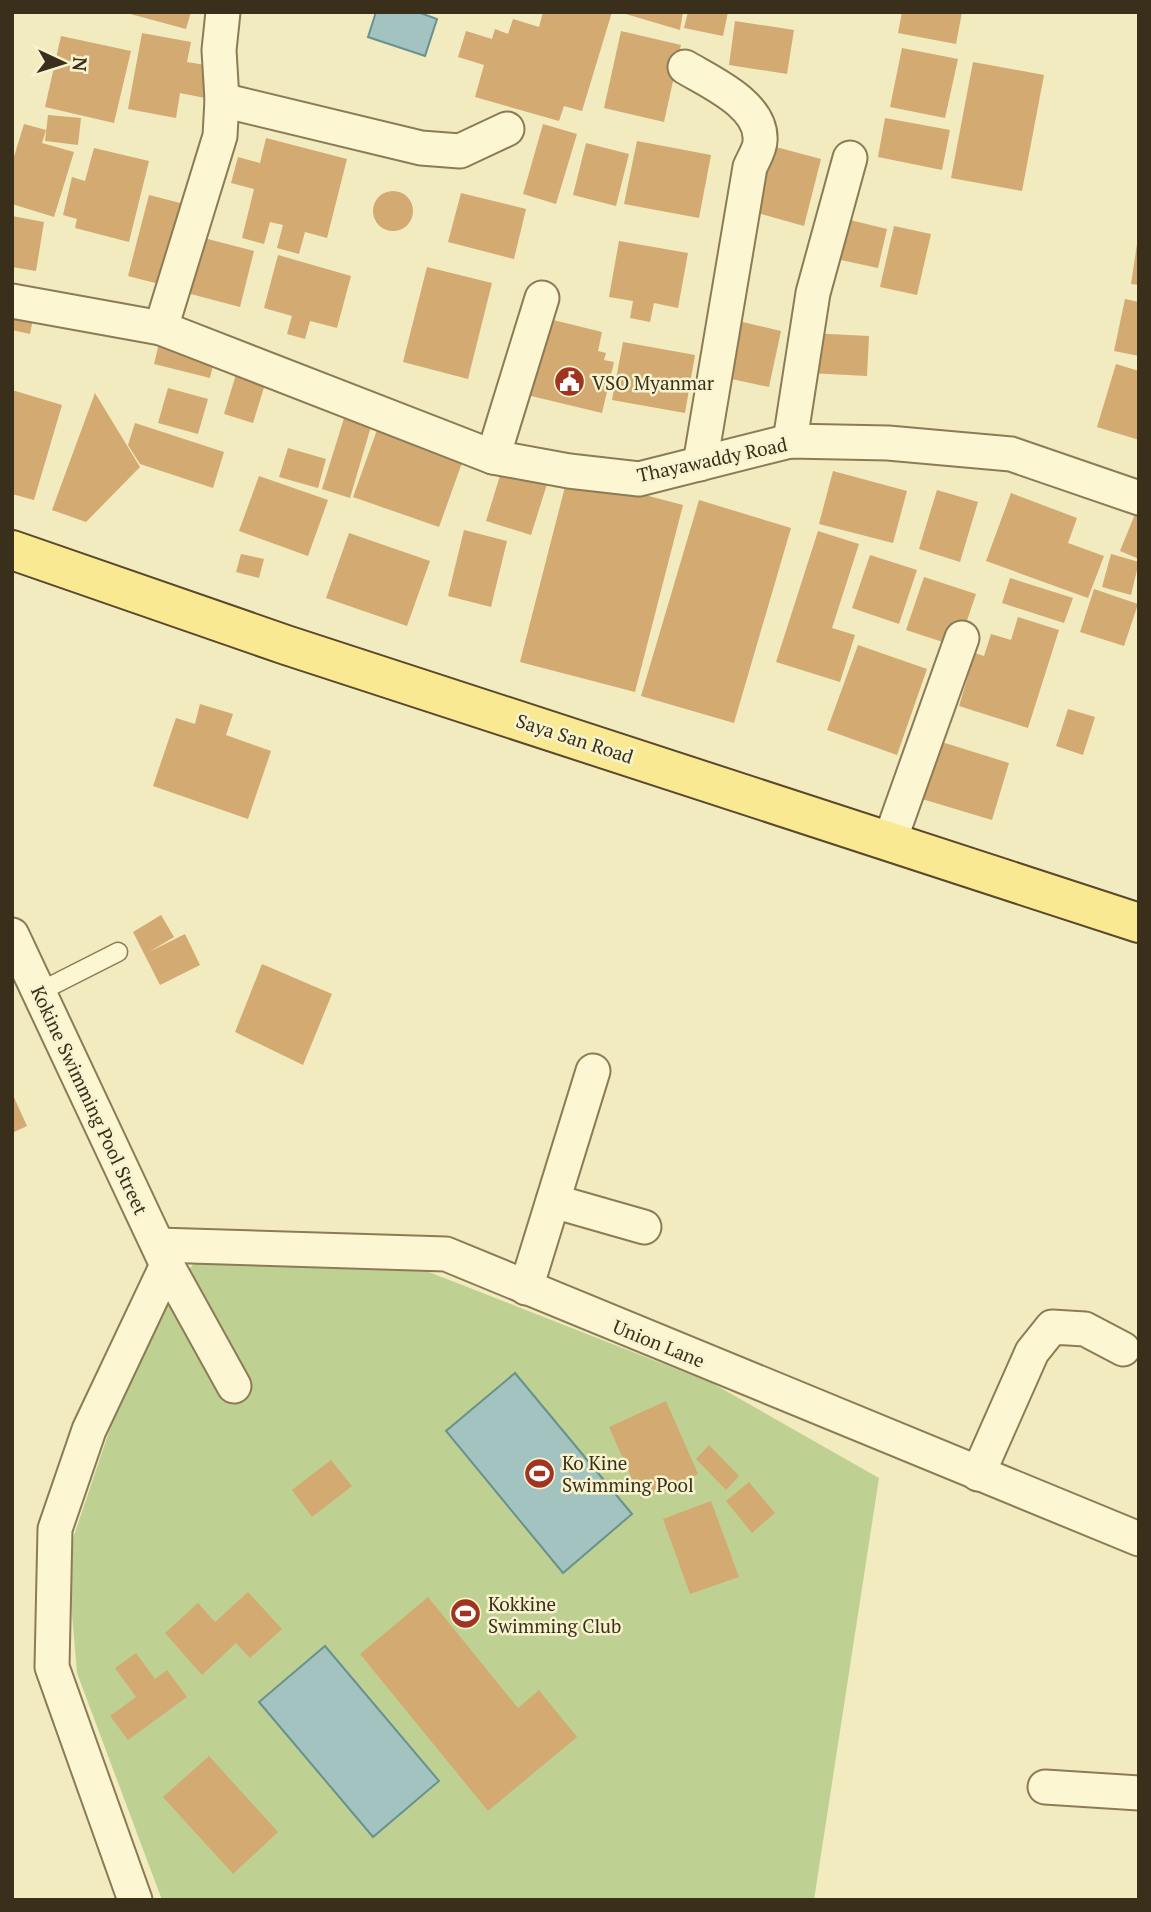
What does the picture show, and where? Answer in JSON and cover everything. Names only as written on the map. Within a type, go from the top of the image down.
[{"type":"main road","name":"Saya San Road","points":[[12,550],[286,645],[890,839],[1139,923]]},
{"type":"street","points":[[161,328],[219,136],[222,100],[219,50],[223,12]]},
{"type":"street","points":[[685,67],[725,90],[744,108],[756,120],[760,141],[750,167],[700,464]]},
{"type":"street","points":[[222,100],[421,148],[460,151],[507,129]]},
{"type":"street","points":[[790,441],[813,293],[850,158]]},
{"type":"street","points":[[493,457],[542,298]]},
{"type":"street","name":"Thayawaddy Road","points":[[12,301],[161,328],[493,457],[569,471],[639,479],[790,441],[888,443],[1011,454],[1139,498]]},
{"type":"street","points":[[890,839],[962,638]]},
{"type":"street","name":"Kokine Swimming Pool Street","points":[[12,935],[163,1255],[234,1386]]},
{"type":"street","points":[[526,1288],[593,1071]]},
{"type":"street","points":[[553,1201],[644,1227]]},
{"type":"street","name":"Union Lane","points":[[163,1255],[428,1251],[446,1254],[1139,1539]]},
{"type":"street","points":[[135,1900],[52,1667],[55,1529],[89,1430],[163,1255]]},
{"type":"street","points":[[978,1474],[1032,1352],[1052,1327],[1085,1329],[1123,1349]]},
{"type":"street","points":[[1045,1787],[1139,1793]]},
{"type":"lane","points":[[39,992],[118,952]]},
{"type":"green space","name":"Kokkine Swimming Club","points":[[197,1260],[406,1263],[712,1383],[879,1478],[814,1900],[162,1900],[77,1673],[67,1556],[118,1405],[177,1283]]},
{"type":"water","points":[[376,12],[418,12],[437,19],[425,56],[368,37]]},
{"type":"water","name":"Ko Kine Swimming Pool","points":[[515,1373],[632,1514],[563,1573],[446,1431]]},
{"type":"water","points":[[325,1646],[439,1781],[373,1837],[259,1702]]},
{"type":"building","points":[[123,12],[191,12],[186,29]]},
{"type":"building","points":[[543,12],[612,12],[582,111],[564,106],[559,121],[475,97],[484,65],[458,57],[466,31],[492,39],[495,29],[508,34],[513,19],[539,27]]},
{"type":"building","points":[[619,12],[683,12],[680,30]]},
{"type":"building","points":[[688,12],[728,12],[723,36],[684,28]]},
{"type":"building","points":[[902,12],[962,12],[956,44],[898,33]]},
{"type":"building","points":[[735,21],[794,30],[787,74],[729,65]]},
{"type":"building","points":[[621,31],[681,45],[664,122],[604,108]]},
{"type":"building","points":[[142,33],[191,42],[187,62],[211,66],[205,98],[180,93],[176,118],[128,109]]},
{"type":"building","points":[[61,36],[131,51],[114,123],[45,107]]},
{"type":"building","points":[[902,48],[958,59],[945,118],[890,107]]},
{"type":"building","points":[[973,62],[1044,75],[1022,191],[951,178]]},
{"type":"building","points":[[48,115],[81,118],[78,145],[45,141]]},
{"type":"building","points":[[885,118],[950,130],[942,170],[878,157]]},
{"type":"building","points":[[24,124],[46,130],[42,143],[74,152],[54,217],[12,204],[12,163]]},
{"type":"building","points":[[543,124],[577,134],[556,204],[523,194]]},
{"type":"building","points":[[266,138],[347,159],[327,238],[305,232],[299,254],[277,248],[283,225],[270,222],[264,244],[242,238],[254,189],[231,183],[238,157],[260,163]]},
{"type":"building","points":[[637,141],[711,155],[699,218],[624,204]]},
{"type":"building","points":[[586,143],[629,154],[616,206],[573,195]]},
{"type":"building","points":[[772,146],[821,159],[804,226],[754,212]]},
{"type":"building","points":[[94,148],[149,161],[129,242],[75,228],[77,219],[63,215],[72,177],[85,181]]},
{"type":"building","points":[[393,191],[407,197],[413,211],[407,225],[393,231],[379,225],[373,211],[379,197]]},
{"type":"building","points":[[461,193],[526,209],[514,259],[448,242]]},
{"type":"building","points":[[149,195],[188,205],[167,286],[128,276]]},
{"type":"building","points":[[12,216],[44,222],[36,271],[12,267]]},
{"type":"building","points":[[850,220],[887,229],[878,268],[841,260]]},
{"type":"building","points":[[894,226],[931,234],[917,295],[880,287]]},
{"type":"building","points":[[200,237],[254,251],[240,307],[187,293]]},
{"type":"building","points":[[619,241],[688,253],[678,308],[654,303],[650,322],[630,318],[633,301],[609,297]]},
{"type":"building","points":[[1139,244],[1139,285],[1131,284]]},
{"type":"building","points":[[278,255],[351,276],[337,328],[310,321],[305,339],[287,334],[292,316],[264,308]]},
{"type":"building","points":[[427,267],[492,283],[468,379],[403,362]]},
{"type":"building","points":[[1125,299],[1139,302],[1139,356],[1114,351]]},
{"type":"building","points":[[12,304],[35,309],[30,334],[12,330]]},
{"type":"building","points":[[545,318],[602,332],[598,351],[606,353],[604,360],[614,362],[602,413],[527,395]]},
{"type":"building","points":[[734,320],[781,331],[769,387],[722,377]]},
{"type":"building","points":[[809,333],[869,336],[867,376],[808,373]]},
{"type":"building","points":[[160,339],[216,352],[210,378],[154,364]]},
{"type":"building","points":[[623,342],[695,355],[685,413],[612,400]]},
{"type":"building","points":[[1116,364],[1139,371],[1139,440],[1097,427]]},
{"type":"building","points":[[237,371],[266,381],[253,423],[224,414]]},
{"type":"building","points":[[168,388],[208,399],[198,434],[158,423]]},
{"type":"building","points":[[12,390],[62,405],[34,500],[12,494]]},
{"type":"building","points":[[95,393],[140,467],[86,522],[52,510]]},
{"type":"building","points":[[345,415],[372,423],[350,498],[322,489]]},
{"type":"building","points":[[135,423],[224,452],[213,488],[140,464],[128,445]]},
{"type":"building","points":[[377,430],[463,460],[439,527],[353,497]]},
{"type":"building","points":[[288,448],[326,459],[318,488],[279,477]]},
{"type":"building","points":[[503,466],[548,481],[531,535],[486,521]]},
{"type":"building","points":[[833,471],[907,491],[893,543],[819,524]]},
{"type":"building","points":[[568,475],[683,505],[635,692],[520,662]]},
{"type":"building","points":[[259,476],[328,500],[308,556],[239,531]]},
{"type":"building","points":[[937,490],[978,502],[960,562],[919,549]]},
{"type":"building","points":[[1011,493],[1077,518],[1068,543],[1104,556],[1088,598],[986,561]]},
{"type":"building","points":[[699,500],[791,528],[734,723],[641,696]]},
{"type":"building","points":[[1135,514],[1139,515],[1139,559],[1120,551]]},
{"type":"building","points":[[464,530],[507,541],[491,607],[448,596]]},
{"type":"building","points":[[818,531],[859,544],[832,628],[855,635],[840,682],[776,662]]},
{"type":"building","points":[[349,533],[430,561],[407,626],[326,598]]},
{"type":"building","points":[[241,554],[264,559],[259,578],[236,572]]},
{"type":"building","points":[[1111,554],[1139,562],[1131,595],[1102,587]]},
{"type":"building","points":[[870,555],[917,570],[899,624],[852,608]]},
{"type":"building","points":[[924,577],[976,594],[958,647],[906,630]]},
{"type":"building","points":[[1010,578],[1073,598],[1064,623],[1002,603]]},
{"type":"building","points":[[1094,589],[1138,604],[1124,646],[1080,632]]},
{"type":"building","points":[[1018,617],[1059,630],[1028,728],[959,706],[975,653],[984,656],[991,634],[1011,640]]},
{"type":"building","points":[[858,645],[927,669],[897,755],[827,730]]},
{"type":"building","points":[[200,704],[233,714],[226,735],[271,751],[248,819],[153,786],[176,718],[195,724]]},
{"type":"building","points":[[1068,709],[1095,717],[1083,755],[1056,746]]},
{"type":"building","points":[[929,738],[1009,763],[992,820],[912,796]]},
{"type":"building","points":[[161,915],[174,937],[149,952],[185,934],[200,965],[160,985],[133,932]]},
{"type":"building","points":[[262,964],[332,994],[303,1065],[235,1032]]},
{"type":"building","points":[[12,1093],[27,1126],[12,1133]]},
{"type":"building","points":[[666,1401],[698,1474],[641,1499],[609,1427]]},
{"type":"building","points":[[709,1445],[739,1476],[726,1490],[696,1459]]},
{"type":"building","points":[[331,1460],[352,1486],[312,1517],[292,1490]]},
{"type":"building","points":[[749,1482],[775,1513],[752,1533],[726,1501]]},
{"type":"building","points":[[711,1501],[739,1577],[690,1594],[663,1519]]},
{"type":"building","points":[[248,1592],[282,1629],[250,1658],[236,1643],[202,1675],[165,1633],[198,1603],[215,1622]]},
{"type":"building","points":[[428,1597],[518,1708],[539,1690],[577,1737],[488,1811],[360,1654]]},
{"type":"building","points":[[136,1653],[155,1679],[167,1670],[187,1697],[128,1740],[110,1716],[136,1697],[115,1668]]},
{"type":"building","points":[[209,1756],[278,1832],[233,1874],[163,1797]]},
{"type":"place","name":"VSO Myanmar","points":[[569,382]]},
{"type":"place","name":"Ko Kine Swimming Pool","points":[[539,1473]]},
{"type":"place","name":"Kokkine Swimming Club","points":[[465,1614]]}]
